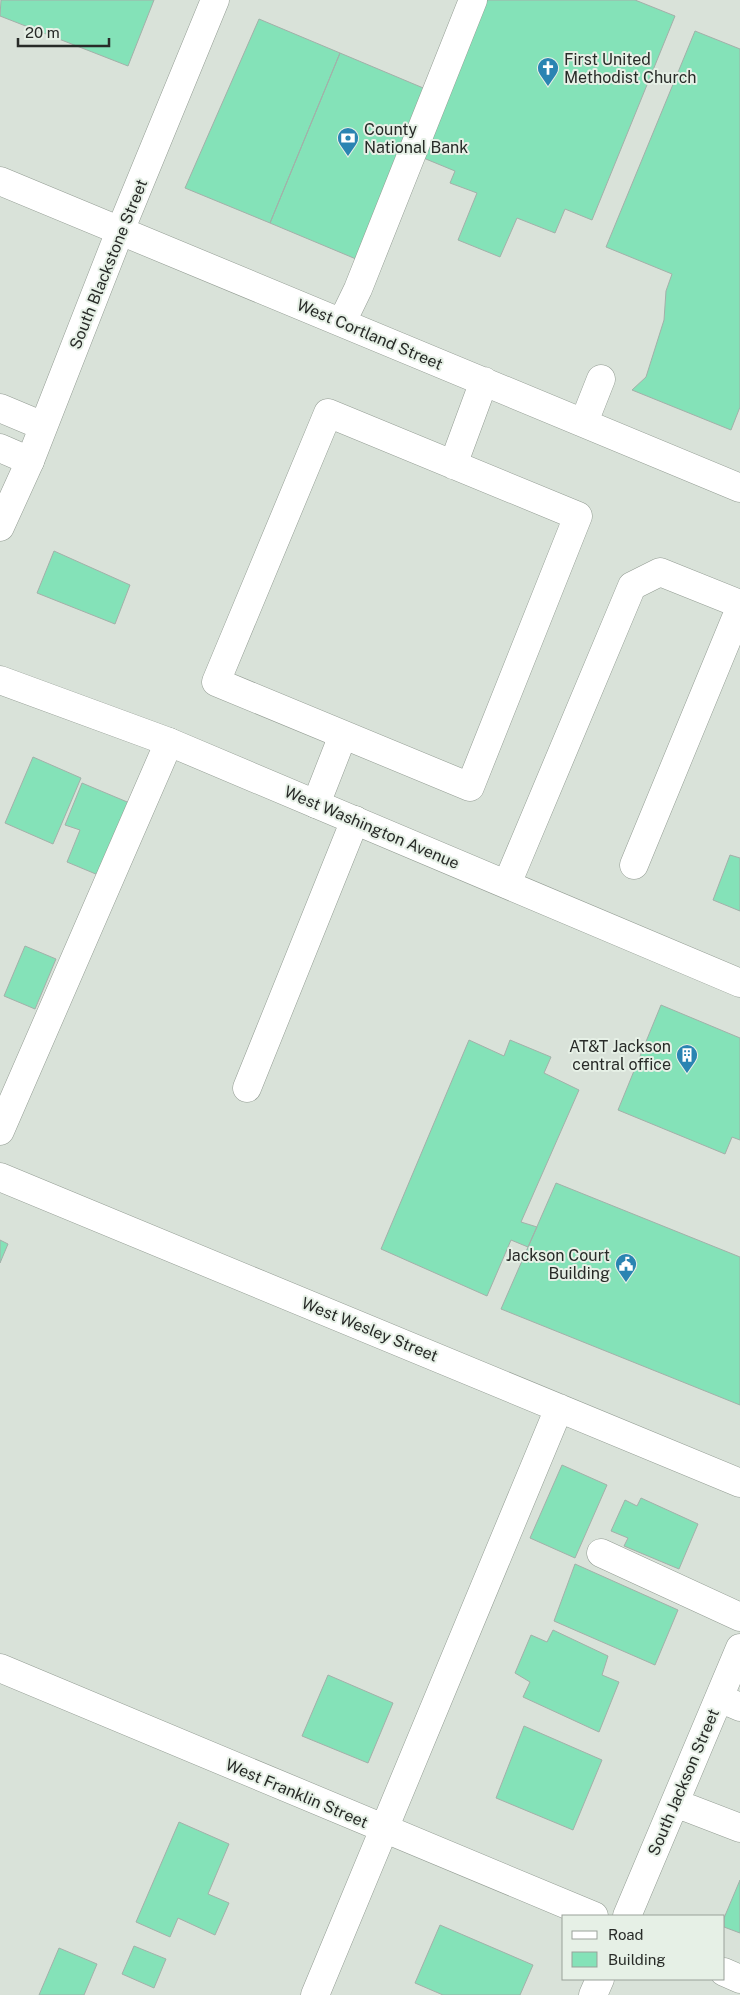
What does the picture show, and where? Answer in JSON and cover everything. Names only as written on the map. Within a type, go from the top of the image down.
[{"type":"street","name":"South Blackstone Street","points":[[0,527],[30,461],[120,231],[215,0]]},
{"type":"street","points":[[342,322],[358,289],[473,0]]},
{"type":"street","name":"West Cortland Street","points":[[0,181],[740,488]]},
{"type":"street","points":[[584,422],[602,379]]},
{"type":"street","points":[[453,465],[484,381]]},
{"type":"street","points":[[0,408],[43,426]]},
{"type":"street","points":[[328,413],[453,465],[578,516],[470,787],[216,682],[328,413]]},
{"type":"street","points":[[0,448],[30,461]]},
{"type":"street","points":[[507,884],[632,586],[660,572],[740,606],[634,865]]},
{"type":"street","name":"West Washington Avenue","points":[[0,680],[169,742],[740,983]]},
{"type":"street","points":[[316,804],[343,734]]},
{"type":"street","points":[[0,1131],[169,742]]},
{"type":"street","points":[[247,1088],[355,820]]},
{"type":"street","name":"West Wesley Street","points":[[0,1177],[740,1483]]},
{"type":"street","points":[[314,1995],[559,1408]]},
{"type":"street","points":[[601,1553],[740,1617]]},
{"type":"street","name":"South Jackson Street","points":[[627,1915],[675,1803],[729,1703],[740,1648]]},
{"type":"street","name":"West Franklin Street","points":[[0,1668],[250,1771],[384,1830],[592,1915]]},
{"type":"street","points":[[675,1803],[740,1828]]},
{"type":"street","points":[[725,1972],[740,1979]]},
{"type":"street","points":[[593,1995],[600,1980]]},
{"type":"building","points":[[1,0],[154,0],[128,66],[0,16]]},
{"type":"building","name":"First United Methodist Church","points":[[485,0],[635,0],[675,16],[592,220],[565,209],[555,233],[517,218],[500,257],[458,240],[477,193],[450,183],[455,171],[421,157]]},
{"type":"building","points":[[259,19],[340,53],[270,223],[185,188]]},
{"type":"building","points":[[695,31],[740,49],[740,407],[731,430],[632,390],[646,377],[664,320],[666,291],[672,274],[606,247]]},
{"type":"building","name":"County National Bank","points":[[340,53],[428,90],[356,259],[270,223]]},
{"type":"building","points":[[54,551],[130,585],[115,624],[37,593]]},
{"type":"building","points":[[33,757],[81,778],[53,844],[5,823]]},
{"type":"building","points":[[82,783],[132,804],[103,877],[67,862],[80,830],[65,825]]},
{"type":"building","points":[[730,855],[740,858],[740,911],[713,900]]},
{"type":"building","points":[[25,946],[56,959],[35,1009],[4,996]]},
{"type":"building","name":"AT&T Jackson central office","points":[[661,1005],[740,1038],[740,1140],[732,1137],[725,1154],[618,1110]]},
{"type":"building","points":[[469,1040],[504,1056],[510,1040],[551,1057],[544,1073],[579,1090],[521,1222],[537,1227],[528,1247],[511,1240],[487,1296],[381,1249]]},
{"type":"building","name":"Jackson Court Building","points":[[556,1183],[740,1257],[740,1405],[501,1309]]},
{"type":"building","points":[[0,1240],[8,1244],[0,1263]]},
{"type":"building","points":[[562,1465],[607,1485],[575,1558],[530,1538]]},
{"type":"building","points":[[641,1498],[698,1524],[679,1569],[624,1546],[628,1538],[611,1531],[625,1500],[637,1506]]},
{"type":"building","points":[[575,1564],[678,1610],[655,1665],[554,1621]]},
{"type":"building","points":[[553,1630],[608,1656],[602,1675],[619,1682],[599,1732],[523,1697],[530,1682],[515,1673],[531,1635],[547,1642]]},
{"type":"building","points":[[328,1675],[393,1703],[368,1763],[302,1736]]},
{"type":"building","points":[[524,1726],[602,1760],[573,1830],[496,1798]]},
{"type":"building","points":[[179,1822],[229,1844],[208,1894],[229,1903],[215,1935],[178,1918],[170,1937],[136,1922]]},
{"type":"building","points":[[740,1880],[740,1933],[725,1927],[725,1916]]},
{"type":"building","points":[[440,1925],[533,1965],[520,1995],[443,1995],[415,1983]]},
{"type":"building","points":[[134,1946],[166,1959],[154,1988],[122,1974]]},
{"type":"building","points":[[59,1948],[97,1964],[84,1995],[39,1995]]},
{"type":"place","name":"First United Methodist Church","points":[[548,87]]},
{"type":"place","name":"County National Bank","points":[[348,157]]},
{"type":"place","name":"AT&T Jackson central office","points":[[687,1074]]},
{"type":"place","name":"Jackson Court Building","points":[[626,1283]]}]
